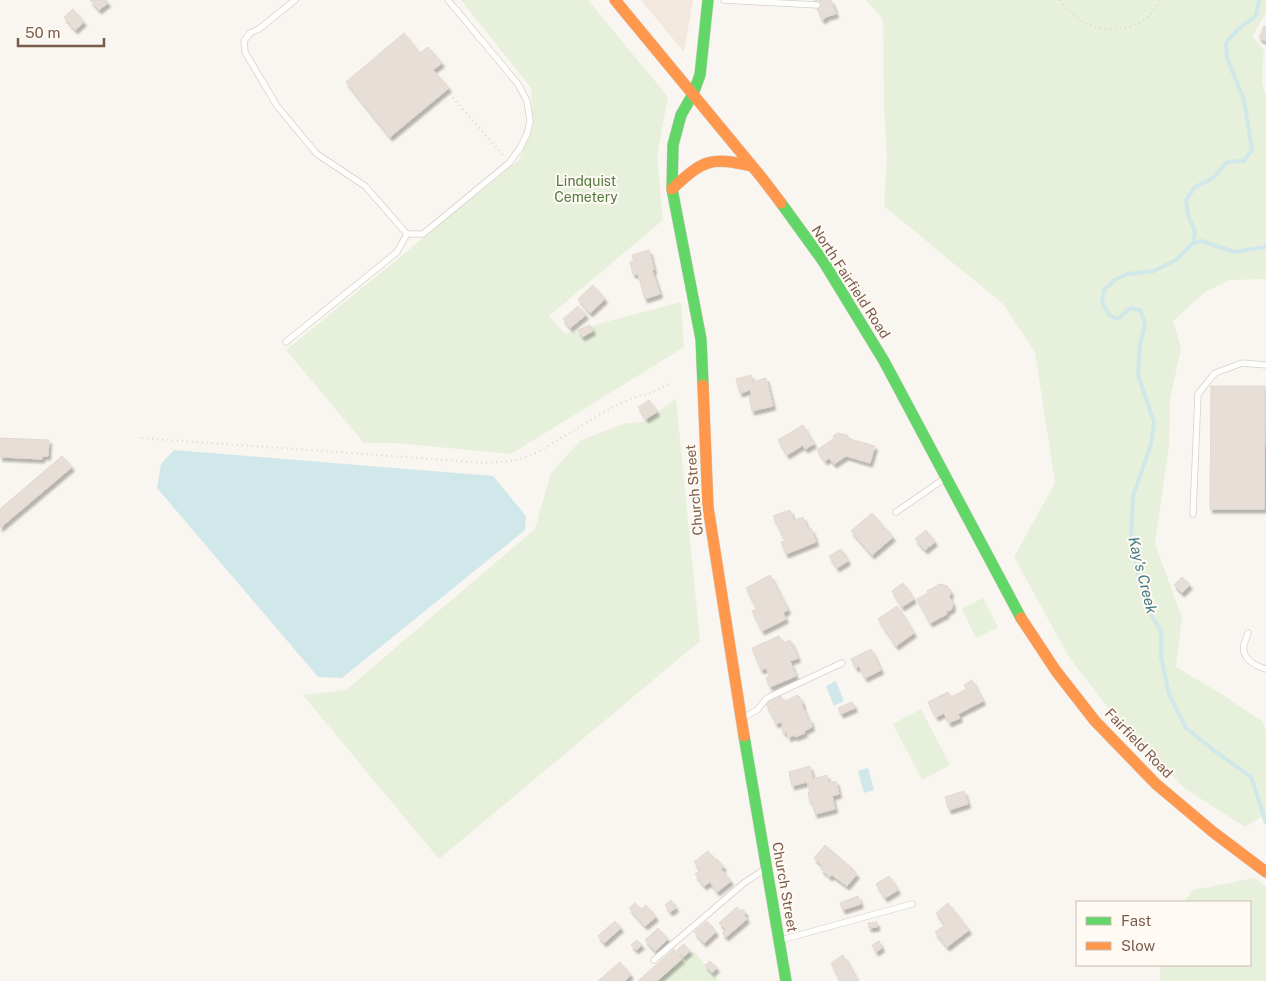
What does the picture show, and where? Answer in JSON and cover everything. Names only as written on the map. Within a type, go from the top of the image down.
[{"type":"main road","name":"North Fairfield Road","points":[[615,0],[752,166],[823,261],[884,361],[1016,610]]},
{"type":"main road","name":"Church Street","points":[[708,0],[700,76],[693,94],[681,115],[673,145],[672,190],[701,339],[708,507],[741,719],[786,981]]},
{"type":"main road","points":[[672,190],[688,173],[698,166],[720,161],[752,166]]},
{"type":"main road","name":"Fairfield Road","points":[[1016,610],[1056,671],[1095,721],[1156,784],[1213,832],[1266,872]]},
{"type":"lane","points":[[295,0],[260,29],[250,34],[244,42],[245,52],[277,106],[317,154],[365,186],[406,234],[423,234],[509,163],[527,134],[530,120],[527,101],[518,84],[448,0]]},
{"type":"lane","points":[[724,0],[816,5]]},
{"type":"lane","points":[[286,342],[397,252],[406,234]]},
{"type":"lane","points":[[1193,514],[1198,394],[1215,373],[1242,363],[1266,365]]},
{"type":"lane","points":[[896,512],[946,478]]},
{"type":"lane","points":[[1248,633],[1244,647],[1247,657],[1252,664],[1266,669]]},
{"type":"lane","points":[[741,719],[757,710],[767,698],[842,663]]},
{"type":"lane","points":[[654,960],[744,883],[767,868]]},
{"type":"lane","points":[[779,941],[912,904]]},
{"type":"path","points":[[1060,0],[1076,16],[1090,26],[1107,30],[1141,22],[1161,0]]},
{"type":"path","points":[[446,90],[509,163]]},
{"type":"path","points":[[142,438],[478,462],[518,460],[538,452],[609,409],[632,398],[654,392],[670,383]]},
{"type":"shaded area","points":[[641,0],[693,0],[684,52]]},
{"type":"green space","name":"Lindquist Cemetery","points":[[461,0],[588,0],[668,97],[657,156],[663,220],[549,316],[565,334],[681,302],[684,347],[511,454],[397,443],[364,443],[286,350],[519,160],[533,128],[531,88]]},
{"type":"green space","points":[[866,0],[1266,0],[1266,13],[1252,36],[1264,50],[1262,83],[1266,96],[1266,279],[1229,280],[1204,293],[1173,321],[1181,348],[1170,399],[1169,446],[1155,544],[1182,617],[1176,667],[1263,722],[1266,731],[1266,814],[1245,827],[1184,788],[1109,709],[1069,657],[1014,557],[1055,483],[1035,352],[1003,304],[884,206],[887,157],[884,108],[883,19]]},
{"type":"green space","points":[[676,399],[700,641],[439,859],[303,695],[346,690],[535,529],[551,473],[581,440],[627,423],[643,422]]},
{"type":"green space","points":[[983,598],[998,627],[976,638],[962,609]]},
{"type":"green space","points":[[921,709],[950,765],[922,780],[893,724]]},
{"type":"green space","points":[[1255,878],[1266,887],[1266,981],[1160,981],[1160,966],[1251,966],[1251,901],[1185,901],[1193,890]]},
{"type":"green space","points":[[694,951],[719,981],[657,981],[682,959]]},
{"type":"water","points":[[174,450],[493,476],[526,516],[525,530],[342,678],[318,677],[157,488],[161,464]]},
{"type":"water","points":[[836,681],[844,701],[834,706],[826,686]]},
{"type":"water","points":[[868,768],[874,790],[864,793],[858,771]]},
{"type":"building","points":[[90,0],[106,0],[108,3],[99,10]]},
{"type":"building","points":[[814,0],[831,0],[836,14],[822,20]]},
{"type":"building","points":[[73,9],[84,22],[75,30],[64,17]]},
{"type":"building","points":[[1264,26],[1266,27],[1266,41],[1259,38]]},
{"type":"building","points":[[404,33],[420,53],[428,47],[442,63],[433,70],[449,88],[390,137],[346,82]]},
{"type":"building","points":[[649,250],[654,270],[652,270],[660,294],[645,299],[638,274],[633,274],[630,262],[634,261],[632,255]]},
{"type":"building","points":[[593,285],[605,299],[590,313],[578,299]]},
{"type":"building","points":[[578,306],[586,315],[570,328],[563,319]]},
{"type":"building","points":[[590,325],[593,331],[582,337],[578,330]]},
{"type":"building","points":[[751,375],[753,382],[766,378],[773,406],[752,411],[749,396],[752,396],[750,390],[740,393],[736,379]]},
{"type":"building","points":[[1211,386],[1265,386],[1264,509],[1210,509]]},
{"type":"building","points":[[649,400],[657,412],[646,419],[638,407]]},
{"type":"building","points":[[803,425],[814,444],[805,449],[803,445],[787,455],[778,440]]},
{"type":"building","points":[[838,433],[847,435],[850,439],[875,446],[870,463],[846,456],[834,464],[829,458],[825,461],[817,450],[833,439],[834,435]]},
{"type":"building","points":[[0,438],[49,440],[48,456],[42,456],[42,459],[0,457]]},
{"type":"building","points":[[62,456],[72,467],[0,528],[0,509]]},
{"type":"building","points":[[790,510],[794,521],[803,517],[808,530],[811,528],[816,542],[786,554],[781,542],[785,541],[773,516]]},
{"type":"building","points":[[872,513],[893,537],[872,555],[851,531]]},
{"type":"building","points":[[926,530],[935,542],[925,550],[915,539]]},
{"type":"building","points":[[841,549],[848,561],[837,568],[829,556]]},
{"type":"building","points":[[770,575],[788,610],[783,613],[786,619],[762,631],[752,611],[757,609],[746,588]]},
{"type":"building","points":[[1182,577],[1190,585],[1182,593],[1174,585]]},
{"type":"building","points":[[903,583],[914,599],[902,607],[892,591]]},
{"type":"building","points":[[940,584],[947,586],[951,592],[949,598],[953,604],[952,609],[946,612],[947,614],[930,623],[917,599]]},
{"type":"building","points":[[897,606],[914,633],[896,646],[878,619]]},
{"type":"building","points":[[779,636],[783,643],[790,640],[798,658],[790,661],[796,676],[770,687],[766,678],[770,676],[766,668],[761,670],[752,648]]},
{"type":"building","points":[[871,649],[881,670],[865,678],[859,666],[856,668],[851,659]]},
{"type":"building","points":[[972,680],[983,701],[958,714],[960,718],[949,723],[944,713],[936,717],[928,702],[948,692],[951,697],[967,689],[964,685]]},
{"type":"building","points":[[797,695],[803,704],[812,727],[804,731],[805,733],[789,738],[781,727],[783,726],[781,722],[776,724],[766,703],[781,696],[784,702]]},
{"type":"building","points":[[852,702],[855,708],[841,714],[838,708]]},
{"type":"building","points":[[810,766],[813,779],[827,775],[829,783],[836,781],[839,794],[832,796],[835,809],[815,814],[812,801],[810,802],[807,782],[792,786],[789,772]]},
{"type":"building","points":[[964,791],[968,804],[949,810],[945,797]]},
{"type":"building","points":[[825,845],[857,874],[847,886],[832,875],[830,877],[821,869],[823,866],[814,858]]},
{"type":"building","points":[[708,851],[724,867],[721,869],[731,881],[717,892],[710,882],[704,886],[695,874],[701,870],[694,862]]},
{"type":"building","points":[[889,876],[898,890],[885,898],[876,884]]},
{"type":"building","points":[[858,896],[861,904],[843,910],[840,903]]},
{"type":"building","points":[[671,900],[676,908],[670,912],[665,905]]},
{"type":"building","points":[[635,903],[641,909],[646,905],[656,917],[645,926],[629,908]]},
{"type":"building","points":[[948,903],[969,930],[947,947],[935,932],[945,925],[936,913]]},
{"type":"building","points":[[737,907],[740,911],[742,909],[746,913],[744,915],[747,919],[726,937],[722,933],[726,930],[719,923]]},
{"type":"building","points":[[615,921],[621,928],[604,943],[598,936]]},
{"type":"building","points":[[707,921],[716,932],[704,943],[694,932]]},
{"type":"building","points":[[877,922],[877,927],[869,928],[868,923]]},
{"type":"building","points":[[658,928],[668,939],[655,951],[645,940]]},
{"type":"building","points":[[637,940],[642,945],[636,950],[631,945]]},
{"type":"building","points":[[879,941],[882,948],[876,952],[872,945]]},
{"type":"building","points":[[684,944],[690,951],[683,957],[677,950]]},
{"type":"building","points":[[674,949],[682,959],[657,981],[638,981]]},
{"type":"building","points":[[843,955],[858,981],[840,981],[831,963]]},
{"type":"building","points":[[710,961],[717,968],[712,973],[705,965]]},
{"type":"building","points":[[620,962],[631,975],[625,981],[598,981]]},
{"type":"waterway","points":[[1193,243],[1195,232],[1188,215],[1186,200],[1195,187],[1213,178],[1227,162],[1244,161],[1252,150],[1244,100],[1227,58],[1226,43],[1237,30],[1256,16],[1259,0]]},
{"type":"waterway","name":"Kay's Creek","points":[[1266,247],[1234,252],[1202,241],[1193,243],[1176,260],[1154,271],[1128,274],[1116,279],[1104,290],[1102,302],[1110,316],[1118,319],[1130,308],[1140,310],[1145,324],[1140,344],[1138,375],[1154,422],[1151,444],[1133,496],[1131,541],[1150,613],[1161,631],[1161,657],[1169,694],[1186,728],[1251,777],[1266,823]]},
{"type":"traffic: fast","points":[[703,385],[701,339],[672,189],[673,145],[681,115],[693,94],[700,75],[708,0]]},
{"type":"traffic: fast","points":[[781,203],[823,261],[884,361],[1021,618]]},
{"type":"traffic: fast","points":[[744,736],[786,981]]},
{"type":"traffic: slow","points":[[615,0],[781,203]]},
{"type":"traffic: slow","points":[[672,189],[692,171],[708,163],[717,161],[752,166]]},
{"type":"traffic: slow","points":[[703,385],[708,507],[744,736]]},
{"type":"traffic: slow","points":[[1021,618],[1056,671],[1095,721],[1156,784],[1213,832],[1266,872]]}]
